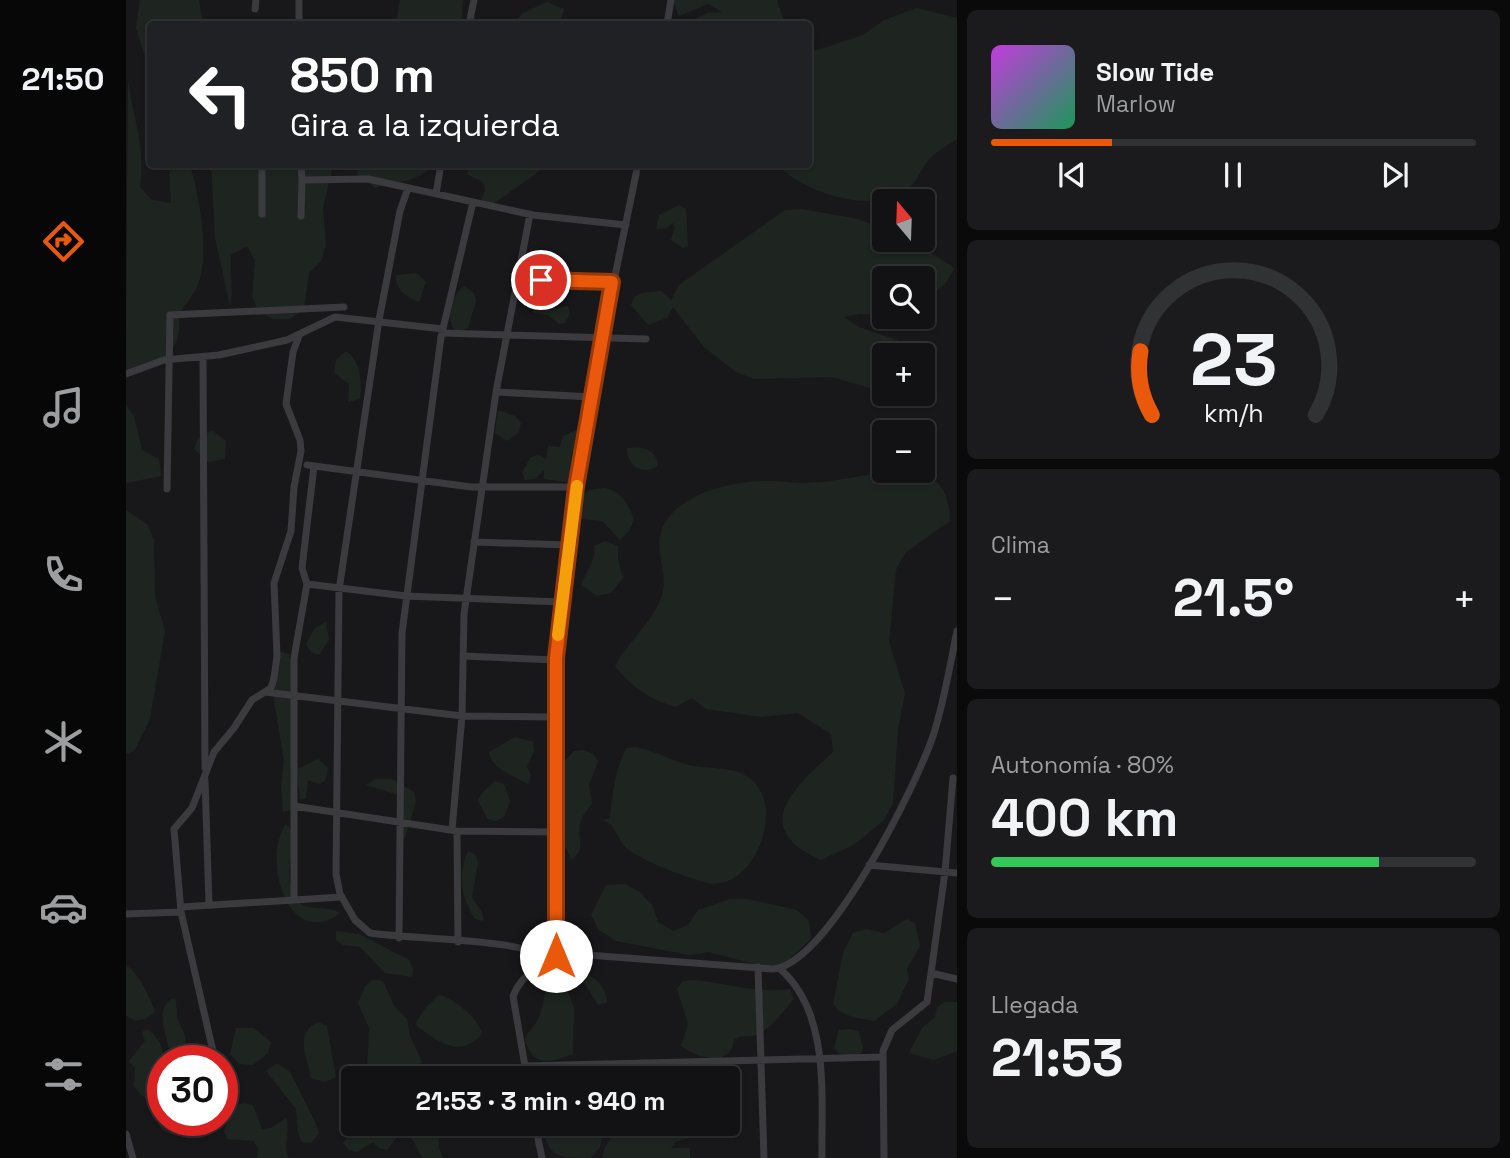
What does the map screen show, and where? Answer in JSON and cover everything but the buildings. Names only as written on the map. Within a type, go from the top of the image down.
[{"type":"street","points":[[255,9],[256,0]]},
{"type":"street","points":[[299,0],[299,21]]},
{"type":"street","points":[[470,21],[474,0]]},
{"type":"street","points":[[668,21],[671,0]]},
{"type":"street","points":[[262,168],[262,214]]},
{"type":"street","points":[[301,168],[301,216]]},
{"type":"street","points":[[436,194],[440,168]]},
{"type":"street","points":[[553,958],[556,660],[561,602],[600,338],[637,168]]},
{"type":"street","points":[[302,180],[368,179],[530,214],[626,225]]},
{"type":"street","points":[[408,188],[400,211],[379,320],[339,590],[334,811],[336,874],[342,897],[363,929],[399,938],[513,946],[538,950],[553,958]]},
{"type":"street","points":[[399,938],[400,707],[406,596],[442,331],[473,202]]},
{"type":"street","points":[[458,942],[455,831],[466,600],[496,392],[530,214]]},
{"type":"street","points":[[517,279],[612,282]]},
{"type":"street","points":[[167,489],[170,315],[344,307]]},
{"type":"street","points":[[126,374],[170,359],[203,357],[299,336],[335,317],[379,320],[442,331],[646,339]]},
{"type":"street","points":[[212,1045],[181,910],[174,829],[192,808],[214,751],[234,728],[252,700],[271,688],[277,656],[274,583],[291,531],[294,487],[301,451],[300,440],[286,404],[293,352],[299,336]]},
{"type":"street","points":[[203,357],[205,773],[209,905]]},
{"type":"street","points":[[496,392],[592,397]]},
{"type":"street","points":[[294,900],[294,658],[307,584],[302,568],[311,466],[482,488],[576,487]]},
{"type":"street","points":[[474,542],[569,545]]},
{"type":"street","points":[[307,584],[339,590],[406,596],[561,602]]},
{"type":"street","points":[[883,1057],[525,1066],[513,996],[518,986],[553,958],[574,954],[779,968],[805,952],[821,936],[869,865],[933,735],[957,631]]},
{"type":"street","points":[[463,656],[556,660]]},
{"type":"street","points":[[265,692],[462,716],[555,717]]},
{"type":"street","points":[[884,1158],[885,1042],[892,1030],[927,1002],[953,778]]},
{"type":"street","points":[[294,806],[455,831],[555,832]]},
{"type":"street","points":[[869,865],[957,873]]},
{"type":"street","points":[[126,914],[209,905],[318,901],[342,897]]},
{"type":"street","points":[[758,967],[764,1158]]},
{"type":"street","points":[[779,968],[800,991],[820,1058],[822,1158]]},
{"type":"street","points":[[931,973],[957,979]]},
{"type":"street","points":[[126,1134],[133,1158]]},
{"type":"street","points":[[538,1136],[542,1158]]},
{"type":"shaded area","points":[[140,0],[199,0],[202,21],[147,21],[147,63],[136,28]]},
{"type":"shaded area","points":[[400,0],[463,0],[461,21],[396,21]]},
{"type":"shaded area","points":[[673,0],[777,0],[784,21],[692,21],[707,13],[722,12],[708,4],[679,16]]},
{"type":"shaded area","points":[[547,2],[564,9],[561,21],[516,21],[523,13]]},
{"type":"shaded area","points":[[917,8],[957,18],[957,139],[930,158],[908,189],[872,189],[872,201],[840,198],[822,192],[781,168],[812,168],[812,52],[863,35],[884,20]]},
{"type":"shaded area","points":[[128,80],[140,146],[140,187],[152,200],[171,203],[169,168],[191,168],[200,209],[203,259],[197,287],[180,314],[179,333],[171,351],[143,370],[126,375]]},
{"type":"shaded area","points":[[211,168],[332,168],[323,208],[326,245],[321,261],[309,273],[304,309],[290,319],[273,319],[258,311],[252,296],[255,261],[247,246],[231,255],[230,306],[215,238]]},
{"type":"shaded area","points":[[358,168],[428,168],[427,171],[413,178],[375,188],[357,174]]},
{"type":"shaded area","points":[[468,168],[544,168],[489,207],[479,207],[485,190],[483,182],[467,174]]},
{"type":"shaded area","points":[[679,205],[686,209],[688,246],[683,248],[671,240],[675,227],[673,223],[666,228],[656,229],[659,215]]},
{"type":"shaded area","points":[[802,209],[858,219],[872,224],[872,252],[929,252],[955,268],[945,284],[935,291],[935,266],[872,266],[872,314],[844,317],[859,327],[905,343],[872,343],[872,389],[832,377],[754,379],[736,372],[704,347],[673,307],[667,318],[648,325],[631,305],[634,297],[641,293],[662,291],[671,300],[679,285],[785,210]]},
{"type":"shaded area","points":[[417,273],[426,282],[419,302],[403,292],[396,280],[396,275]]},
{"type":"shaded area","points":[[464,286],[474,293],[476,301],[468,328],[456,332],[450,320],[450,307]]},
{"type":"shaded area","points":[[539,301],[556,308],[568,306],[570,314],[565,323],[559,324],[548,315],[534,313],[532,309]]},
{"type":"shaded area","points":[[346,351],[358,366],[361,386],[360,399],[348,402],[349,384],[334,373],[336,360]]},
{"type":"shaded area","points":[[126,405],[134,416],[142,450],[159,459],[161,476],[126,483]]},
{"type":"shaded area","points":[[498,410],[515,416],[521,423],[519,432],[507,441],[495,433]]},
{"type":"shaded area","points":[[212,430],[226,441],[225,459],[208,462],[194,449],[198,438]]},
{"type":"shaded area","points":[[577,430],[584,434],[579,447],[572,452],[568,482],[544,479],[544,470],[535,479],[525,480],[522,472],[531,457],[539,455],[546,460],[548,446],[560,447],[563,436]]},
{"type":"shaded area","points":[[627,448],[652,452],[658,466],[646,470],[636,467],[630,460]]},
{"type":"shaded area","points":[[872,475],[872,483],[935,481],[946,495],[950,521],[905,553],[896,570],[889,642],[905,693],[898,729],[893,803],[884,820],[855,844],[821,860],[799,847],[786,834],[783,820],[785,806],[793,792],[833,752],[831,734],[798,713],[761,717],[706,709],[692,698],[675,707],[642,692],[615,666],[660,601],[664,584],[659,547],[661,532],[678,507],[707,491],[724,486],[757,481],[818,482]]},
{"type":"shaded area","points":[[604,488],[619,495],[634,519],[630,530],[620,540],[602,521],[580,519],[582,495],[589,490]]},
{"type":"shaded area","points":[[126,510],[148,525],[154,541],[155,596],[165,631],[150,719],[134,751],[126,754]]},
{"type":"shaded area","points":[[606,541],[618,546],[618,560],[623,578],[611,593],[597,596],[581,585],[592,561],[594,546]]},
{"type":"shaded area","points":[[326,622],[329,640],[319,655],[311,652],[306,644],[315,628]]},
{"type":"shaded area","points":[[281,652],[289,654],[291,663],[297,755],[290,771],[291,810],[283,812],[281,787],[284,760],[270,677]]},
{"type":"shaded area","points":[[515,737],[533,742],[534,751],[527,767],[531,775],[528,784],[499,768],[489,752]]},
{"type":"shaded area","points":[[635,747],[685,764],[741,773],[760,789],[765,806],[761,843],[740,874],[725,882],[708,883],[667,870],[629,850],[611,825],[602,820],[610,818],[619,765],[627,748]]},
{"type":"shaded area","points":[[583,750],[593,754],[598,761],[589,785],[592,803],[580,824],[579,851],[571,860],[564,844],[555,771],[574,751]]},
{"type":"shaded area","points":[[318,759],[328,768],[325,781],[320,784],[308,780],[306,798],[300,800],[297,769]]},
{"type":"shaded area","points":[[376,779],[392,779],[414,792],[416,801],[405,838],[398,837],[398,795],[366,785]]},
{"type":"shaded area","points":[[495,781],[504,784],[510,801],[504,817],[496,821],[488,819],[478,801],[482,793]]},
{"type":"shaded area","points":[[286,824],[294,841],[289,877],[297,901],[308,907],[340,913],[322,922],[307,921],[294,911],[284,897],[277,859],[279,840]]},
{"type":"shaded area","points":[[468,851],[476,855],[478,863],[472,898],[482,912],[484,921],[475,919],[466,903],[462,887],[462,870]]},
{"type":"shaded area","points":[[625,884],[640,892],[652,905],[658,922],[673,931],[688,925],[698,910],[730,899],[748,899],[797,910],[809,921],[811,939],[783,965],[765,967],[709,952],[689,955],[616,941],[599,930],[591,915],[606,885]]},
{"type":"shaded area","points":[[907,919],[915,923],[920,946],[907,969],[909,979],[897,1004],[874,1021],[852,1017],[839,1011],[833,1004],[843,953],[853,933],[866,929],[884,933]]},
{"type":"shaded area","points":[[336,931],[359,934],[409,960],[413,968],[412,977],[385,973],[360,947],[343,945],[336,940]]},
{"type":"shaded area","points":[[569,964],[599,983],[607,1002],[598,1005],[584,982],[568,974],[565,983],[574,1008],[573,1054],[554,1060],[542,1060],[532,1054],[525,1043],[526,1037],[541,1011],[552,972]]},
{"type":"shaded area","points":[[126,965],[140,979],[155,1012],[145,1019],[137,1020],[126,1015]]},
{"type":"shaded area","points":[[373,980],[383,981],[394,1006],[407,1019],[410,1036],[422,1062],[418,1066],[367,1066],[369,1028],[358,1003],[365,986]]},
{"type":"shaded area","points":[[691,980],[753,989],[790,989],[794,999],[767,1029],[753,1036],[737,1038],[727,1054],[704,1057],[681,1046],[688,1024],[677,989],[682,982]]},
{"type":"shaded area","points":[[439,995],[452,1000],[465,1010],[482,1034],[466,1046],[457,1047],[433,1038],[417,1026],[416,1022],[426,1007]]},
{"type":"shaded area","points":[[172,998],[176,1000],[177,1018],[185,1035],[186,1045],[168,1045],[163,1019],[166,1004]]},
{"type":"shaded area","points":[[945,1002],[957,1002],[957,1051],[934,1060],[909,1053],[922,1028],[935,1017],[937,1007]]},
{"type":"shaded area","points":[[318,1022],[327,1026],[336,1077],[325,1082],[311,1078],[304,1047],[306,1033]]},
{"type":"shaded area","points":[[236,1028],[254,1028],[271,1042],[268,1053],[253,1065],[239,1064],[238,1045],[232,1045]]},
{"type":"shaded area","points":[[147,1029],[160,1045],[147,1045],[147,1100],[134,1086],[135,1068],[129,1061],[145,1041],[142,1032]]},
{"type":"shaded area","points":[[839,1030],[859,1031],[863,1048],[860,1056],[841,1055],[834,1048]]},
{"type":"shaded area","points":[[277,1063],[290,1072],[316,1124],[319,1133],[311,1143],[302,1142],[298,1133],[296,1109],[266,1071]]},
{"type":"shaded area","points":[[238,1105],[253,1105],[262,1129],[271,1128],[286,1118],[286,1148],[289,1158],[257,1158],[258,1148],[253,1141],[227,1139],[226,1136],[238,1136]]},
{"type":"shaded area","points":[[349,1136],[398,1136],[387,1150],[379,1148],[373,1142],[357,1152],[349,1150],[343,1143]]},
{"type":"shaded area","points":[[409,1136],[439,1136],[439,1148],[443,1158],[422,1158]]},
{"type":"shaded area","points":[[544,1136],[603,1136],[600,1147],[591,1158],[562,1156],[551,1150]]},
{"type":"shaded area","points":[[613,1136],[697,1136],[675,1142],[671,1148],[690,1148],[690,1158],[602,1158]]},
{"type":"slow traffic","points":[[558,635],[577,486]]},
{"type":"route","points":[[541,280],[612,282],[600,338],[576,487],[556,658],[556,956]]}]
